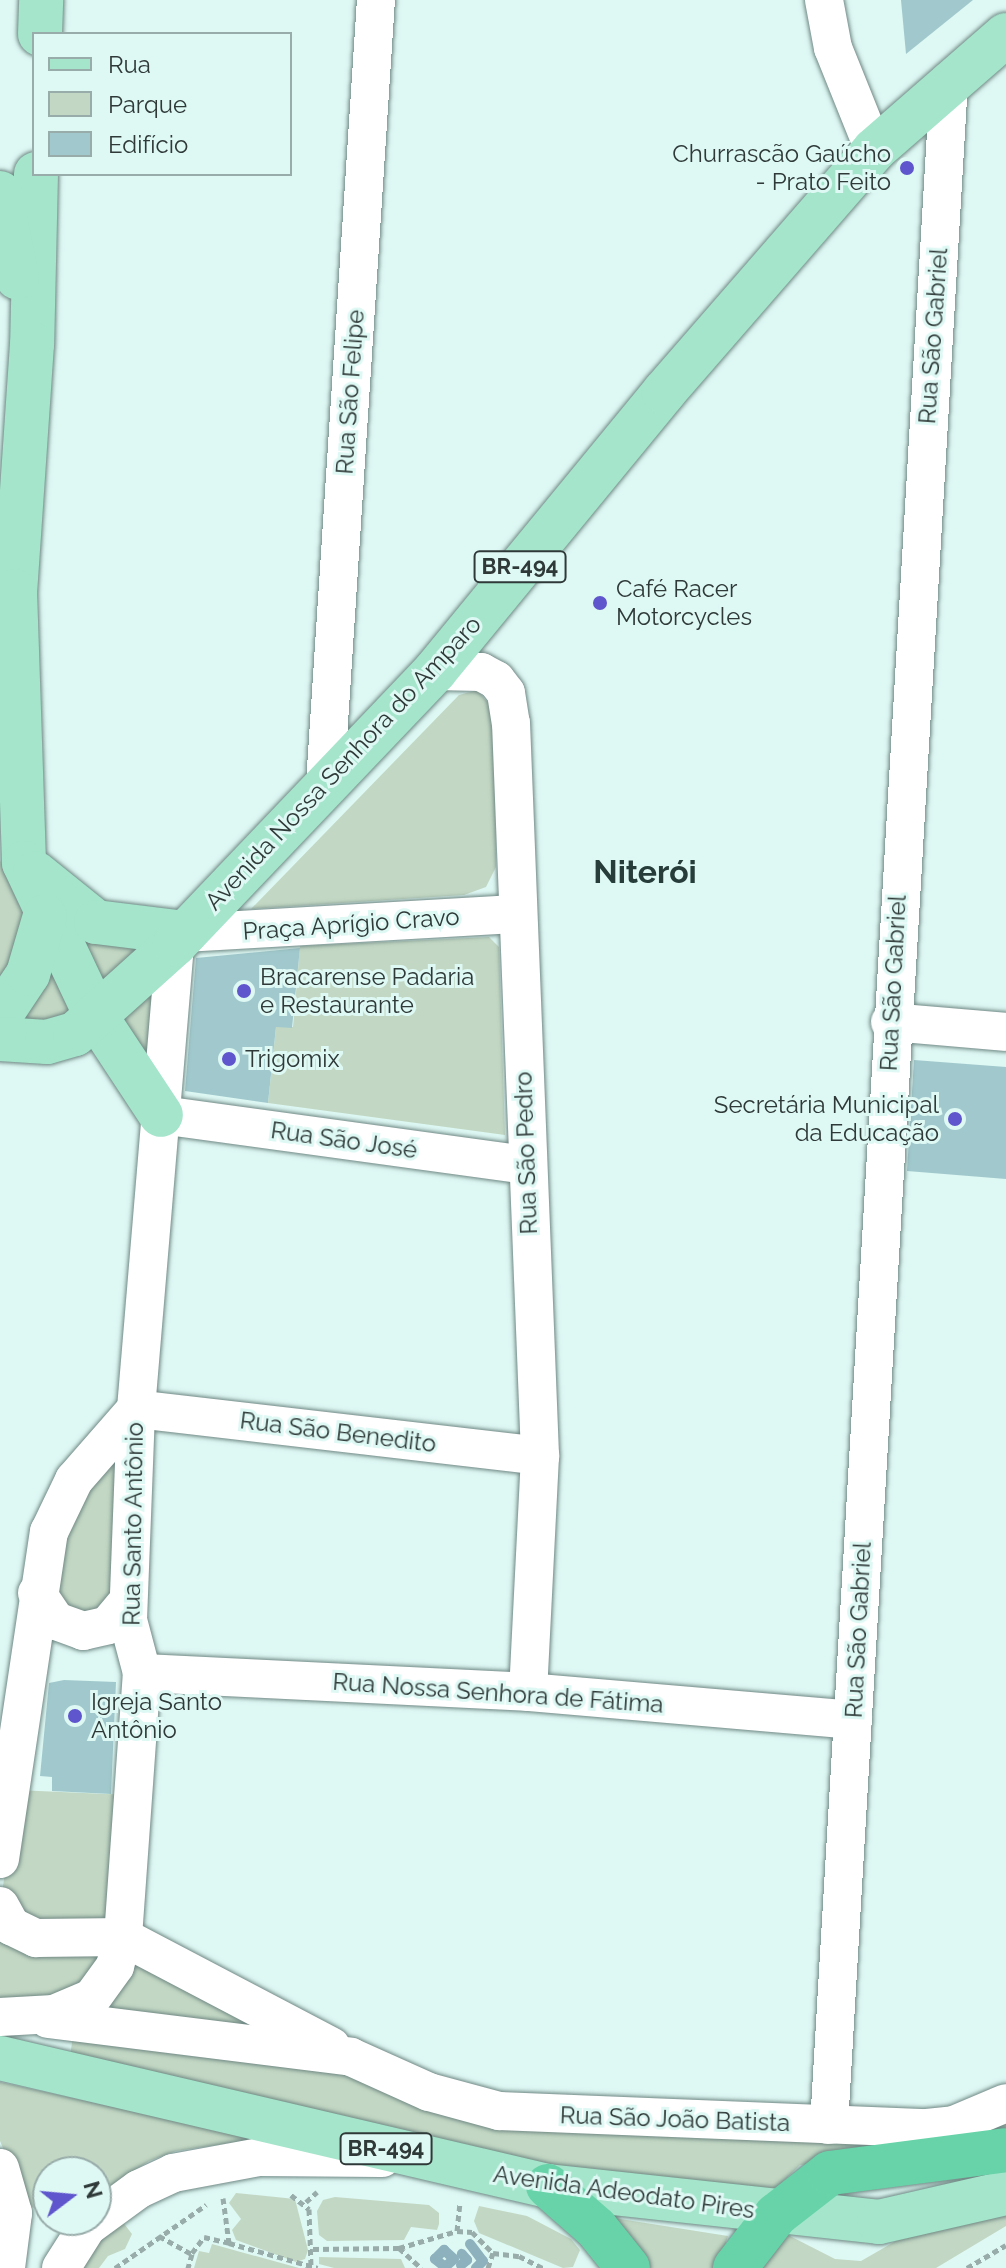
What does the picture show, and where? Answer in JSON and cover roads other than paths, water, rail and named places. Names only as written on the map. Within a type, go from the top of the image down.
[{"type":"highway","name":"Avenida Adeodato Pires","points":[[776,2215],[830,2173],[1006,2150]]},
{"type":"highway","points":[[548,2186],[596,2228],[628,2268]]},
{"type":"highway","points":[[735,2268],[776,2215]]},
{"type":"main road","points":[[40,32],[41,0]]},
{"type":"main road","name":"Avenida Nossa Senhora do Amparo","points":[[0,1039],[47,1042],[75,1034],[97,1018],[180,939],[435,671],[664,392],[874,150],[1006,35]]},
{"type":"main road","points":[[36,176],[32,344],[7,607],[12,854],[97,1018],[161,1115]]},
{"type":"main road","points":[[0,193],[32,344]]},
{"type":"main road","points":[[12,854],[96,922],[180,939]]},
{"type":"main road","points":[[0,1016],[28,974],[45,916]]},
{"type":"main road","name":"Avenida Adeodato Pires","points":[[0,2058],[415,2158],[548,2186],[776,2215]]},
{"type":"main road","name":"BR-494","points":[[776,2215],[879,2222],[945,2211],[1006,2193]]},
{"type":"street","name":"Rua São Felipe","points":[[325,784],[376,0]]},
{"type":"street","points":[[824,0],[833,48],[874,150]]},
{"type":"street","name":"Rua São Gabriel","points":[[829,2125],[890,1022],[949,82]]},
{"type":"street","name":"Rua São Pedro","points":[[435,671],[481,672],[506,693],[540,1456],[528,1692]]},
{"type":"street","name":"Praça Aprígio Cravo","points":[[180,939],[517,914]]},
{"type":"street","name":"Rua Santo Antônio","points":[[15,2017],[72,2010],[92,1998],[115,1966],[123,1937],[142,1673],[132,1645],[128,1601],[136,1409],[161,1115],[180,939]]},
{"type":"street","points":[[890,1022],[1006,1032]]},
{"type":"street","name":"Rua São José","points":[[161,1115],[526,1165]]},
{"type":"street","points":[[0,1859],[43,1553],[60,1504],[136,1409]]},
{"type":"street","name":"Rua São Benedito","points":[[136,1409],[540,1456]]},
{"type":"street","points":[[37,1593],[56,1621],[83,1631],[108,1625],[128,1601]]},
{"type":"street","name":"Rua Nossa Senhora de Fátima","points":[[142,1673],[528,1692],[853,1720]]},
{"type":"street","name":"Rua São João Batista","points":[[0,1906],[11,1926],[36,1938],[123,1937],[351,2057],[440,2096],[499,2111],[927,2128],[954,2125],[1006,2103]]},
{"type":"street","name":"Rua São João Batista","points":[[15,2017],[351,2057]]},
{"type":"street","points":[[0,2168],[13,2213],[5,2254],[61,2268],[87,2227],[111,2208],[139,2189],[194,2167],[259,2157],[415,2158]]},
{"type":"waterway","points":[[470,2244],[483,2261],[476,2268]]},
{"type":"waterway","points":[[444,2250],[454,2259],[445,2267],[435,2259],[444,2250]]},
{"type":"waterway","points":[[461,2265],[467,2260],[462,2254]]},
{"type":"place","name":"Churrascão Gaúcho - Prato Feito","points":[[907,168]]},
{"type":"place","name":"Café Racer Motorcycles","points":[[600,603]]},
{"type":"place","name":"Bracarense Padaria e Restaurante","points":[[244,991]]},
{"type":"place","name":"Trigomix","points":[[229,1059]]},
{"type":"place","name":"Secretária Municipal da Educação","points":[[955,1119]]},
{"type":"place","name":"Igreja Santo Antônio","points":[[75,1716]]},
{"type":"district","name":"Niterói","points":[[645,872]]}]
